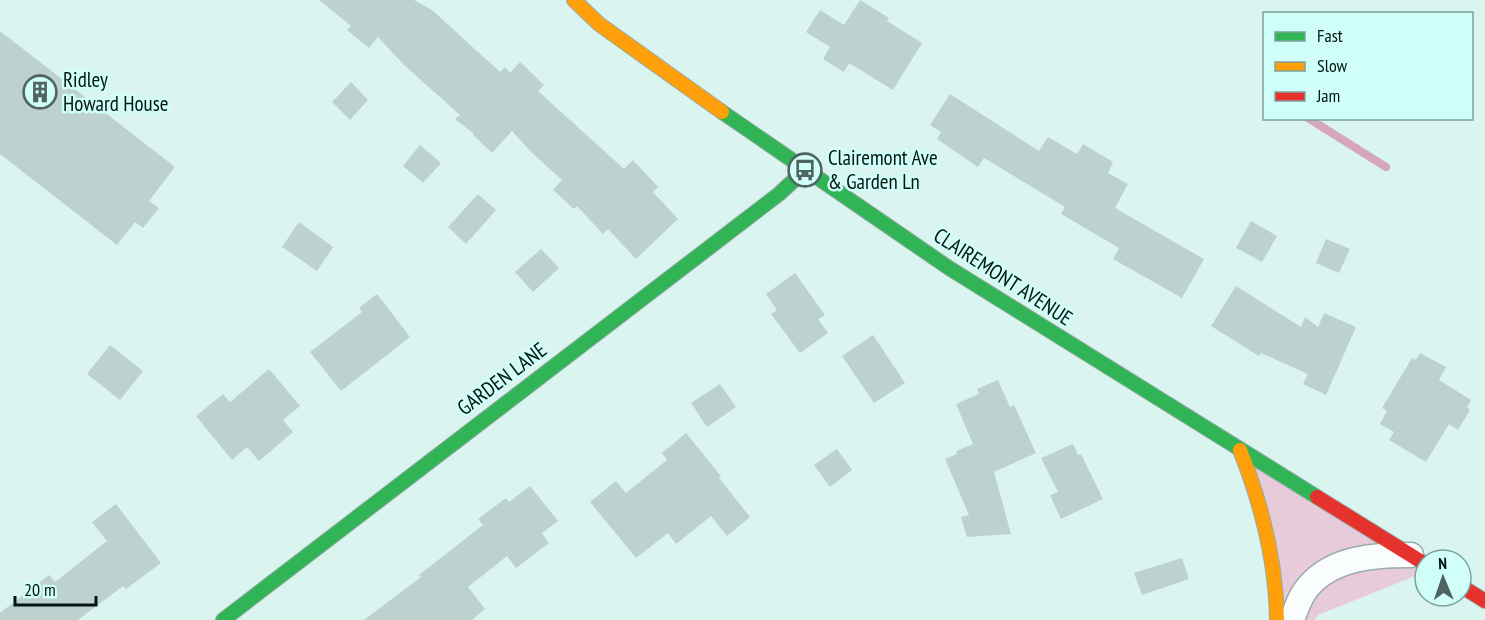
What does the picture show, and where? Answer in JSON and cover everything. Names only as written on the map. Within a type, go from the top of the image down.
[{"type":"main road","name":"CLAIREMONT AVENUE","points":[[574,0],[599,24],[805,170],[949,268],[1413,557]]},
{"type":"main road","name":"GARDEN LANE","points":[[223,620],[779,194],[805,170]]},
{"type":"main road","points":[[1240,450],[1261,503],[1276,579],[1277,620]]},
{"type":"street","points":[[1292,620],[1299,601],[1308,587],[1329,570],[1357,559],[1384,555],[1413,559]]},
{"type":"shaded area","points":[[1246,449],[1413,564],[1413,577],[1318,615],[1314,620],[1277,620]]},
{"type":"building","points":[[319,0],[414,0],[432,10],[500,72],[505,67],[510,73],[520,62],[544,85],[538,91],[624,169],[633,160],[658,187],[653,192],[678,219],[636,259],[608,229],[603,234],[577,206],[574,209],[553,190],[562,180],[512,131],[492,153],[474,134],[455,119],[460,115],[403,64],[378,37],[369,48],[347,30],[351,26]]},
{"type":"building","points":[[860,0],[889,18],[887,21],[922,43],[893,90],[849,63],[844,72],[823,59],[830,47],[806,32],[820,10],[844,25]]},
{"type":"building","name":"Ridley Howard House","points":[[0,31],[175,167],[149,201],[159,208],[143,228],[135,222],[117,245],[0,154]]},
{"type":"building","points":[[351,82],[368,100],[350,120],[332,102]]},
{"type":"building","points":[[950,94],[1039,151],[1048,137],[1077,154],[1083,144],[1113,162],[1108,173],[1128,184],[1115,208],[1204,259],[1182,298],[1113,259],[1119,248],[1061,214],[1065,207],[984,158],[978,167],[937,139],[941,132],[930,125]]},
{"type":"building","points":[[420,145],[441,163],[423,183],[403,166]]},
{"type":"building","points":[[478,194],[496,210],[466,244],[448,227]]},
{"type":"building","points":[[1251,221],[1277,236],[1262,262],[1236,248]]},
{"type":"building","points":[[299,222],[333,247],[317,271],[282,247]]},
{"type":"building","points":[[1326,239],[1350,249],[1339,273],[1316,263]]},
{"type":"building","points":[[541,249],[559,268],[533,292],[515,272]]},
{"type":"building","points":[[795,273],[825,315],[818,319],[828,333],[800,353],[771,314],[777,310],[766,294]]},
{"type":"building","points":[[1236,286],[1301,327],[1305,317],[1318,327],[1324,313],[1356,327],[1326,395],[1303,384],[1308,374],[1261,353],[1259,356],[1211,326]]},
{"type":"building","points":[[377,294],[410,337],[341,391],[310,352],[362,312],[359,308]]},
{"type":"building","points":[[873,335],[905,383],[874,403],[842,356]]},
{"type":"building","points":[[110,345],[143,371],[120,400],[87,374]]},
{"type":"building","points":[[1420,353],[1446,367],[1439,380],[1471,400],[1467,407],[1470,410],[1458,430],[1449,424],[1426,462],[1389,440],[1394,432],[1380,424],[1387,411],[1382,408],[1412,358],[1416,360]]},
{"type":"building","points":[[269,369],[300,406],[283,420],[293,432],[259,461],[247,447],[232,460],[196,416],[223,394],[230,402]]},
{"type":"building","points":[[998,380],[1010,407],[1014,405],[1036,453],[994,472],[1011,534],[967,537],[961,517],[969,515],[945,459],[957,454],[956,451],[973,444],[956,404],[979,394],[977,389]]},
{"type":"building","points":[[720,384],[736,407],[707,427],[691,403]]},
{"type":"building","points":[[686,433],[750,517],[727,536],[711,516],[676,544],[668,533],[636,558],[590,502],[616,481],[626,493],[667,460],[662,453]]},
{"type":"building","points":[[1073,444],[1078,455],[1081,454],[1103,499],[1061,519],[1050,495],[1058,492],[1041,458]]},
{"type":"building","points":[[837,449],[852,470],[830,487],[814,465]]},
{"type":"building","points":[[530,486],[558,521],[542,533],[549,543],[516,568],[507,556],[468,587],[485,609],[472,620],[364,620],[421,577],[419,575],[483,525],[478,519],[506,498],[509,502]]},
{"type":"building","points":[[116,504],[161,563],[126,589],[123,586],[78,620],[0,620],[0,613],[49,575],[55,582],[107,541],[92,522]]},
{"type":"building","points":[[1182,558],[1189,579],[1142,595],[1134,573]]},
{"type":"waterway","points":[[1311,120],[1386,167]]},
{"type":"traffic: fast","points":[[722,112],[949,268],[1317,497]]},
{"type":"traffic: fast","points":[[223,620],[779,194],[805,170]]},
{"type":"traffic: slow","points":[[574,0],[599,24],[722,112]]},
{"type":"traffic: slow","points":[[1240,450],[1255,491],[1271,554],[1277,620]]},
{"type":"traffic: jam","points":[[1317,497],[1413,557]]},
{"type":"traffic: jam","points":[[1473,594],[1485,601]]},
{"type":"place","name":"Ridley Howard House","points":[[40,92]]},
{"type":"place","name":"Clairemont Ave & Garden Ln","points":[[805,170]]}]
